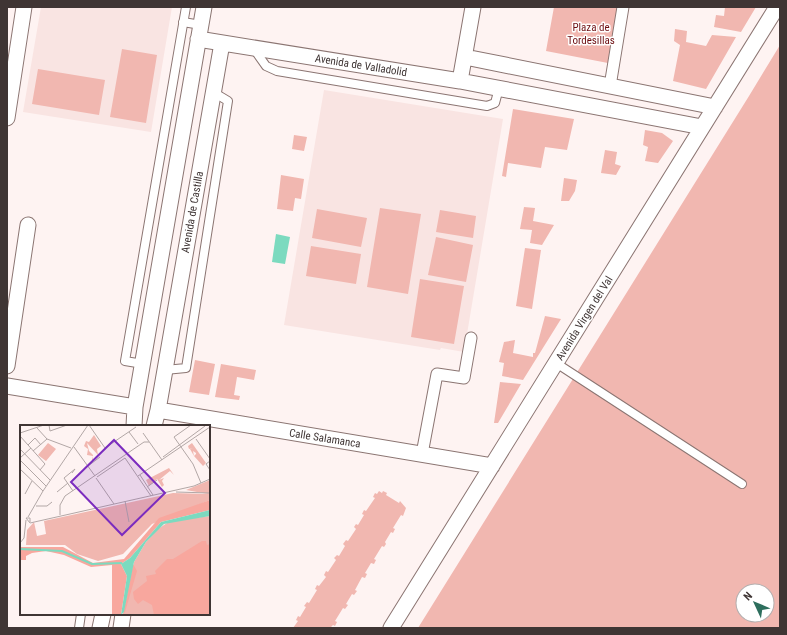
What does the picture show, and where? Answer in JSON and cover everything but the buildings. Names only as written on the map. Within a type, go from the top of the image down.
[{"type":"street","points":[[7,118],[24,7]]},
{"type":"street","name":"Avenida de Castilla","points":[[135,412],[204,7]]},
{"type":"street","points":[[460,81],[473,7]]},
{"type":"street","points":[[610,86],[623,7]]},
{"type":"street","name":"Avenida Virgen del Val","points":[[391,628],[777,7]]},
{"type":"street","points":[[200,32],[222,43]]},
{"type":"street","name":"Avenida de Castilla","points":[[156,414],[222,43]]},
{"type":"street","name":"Avenida de Valladolid","points":[[222,43],[460,81],[702,127]]},
{"type":"street","points":[[465,57],[715,107]]},
{"type":"street","points":[[499,88],[503,65]]},
{"type":"street","points":[[7,366],[28,225]]},
{"type":"street","points":[[422,454],[437,374],[464,378],[471,338]]},
{"type":"street","points":[[7,386],[135,412],[143,420],[150,420],[156,414],[154,400],[149,397],[142,398],[135,412]]},
{"type":"street","name":"Calle Salamanca","points":[[156,414],[492,466]]},
{"type":"street","points":[[100,628],[103,615]]},
{"type":"street","points":[[121,628],[123,615]]},
{"type":"lane","points":[[143,364],[125,361],[186,7]]},
{"type":"lane","points":[[183,22],[200,32]]},
{"type":"lane","points":[[254,49],[266,66],[277,71],[417,95],[487,106],[495,103],[499,88]]},
{"type":"lane","points":[[165,370],[186,368],[228,101],[213,92]]},
{"type":"lane","points":[[556,363],[742,484]]},
{"type":"lane","points":[[79,628],[81,615]]},
{"type":"shaded area","points":[[41,7],[172,7],[151,132],[23,112]]},
{"type":"shaded area","points":[[324,90],[503,119],[464,352],[441,348],[440,350],[284,325]]},
{"type":"shaded area","points":[[276,234],[290,237],[285,264],[272,262]]},
{"type":"green space","name":"Plaza de Tordesillas","points":[[554,7],[621,7],[613,64],[546,51]]},
{"type":"green space","points":[[725,7],[756,7],[741,32],[714,27],[716,15],[724,16]]},
{"type":"green space","points":[[675,29],[687,31],[686,42],[706,46],[712,35],[736,37],[706,89],[673,81],[680,45],[674,41]]},
{"type":"green space","points":[[780,45],[780,628],[418,628],[749,96]]},
{"type":"green space","points":[[122,49],[157,55],[146,123],[110,117]]},
{"type":"green space","points":[[38,69],[105,80],[99,115],[32,104]]},
{"type":"green space","points":[[513,109],[574,119],[567,150],[545,147],[541,168],[508,163],[506,177],[502,176]]},
{"type":"green space","points":[[645,130],[662,133],[673,141],[658,163],[645,161],[648,147],[643,145]]},
{"type":"green space","points":[[294,135],[307,137],[304,151],[292,149]]},
{"type":"green space","points":[[605,150],[617,152],[615,164],[621,166],[616,175],[601,173]]},
{"type":"green space","points":[[281,175],[304,179],[301,199],[295,198],[293,211],[277,209]]},
{"type":"green space","points":[[564,178],[577,180],[575,191],[569,201],[561,201]]},
{"type":"green space","points":[[524,207],[535,208],[533,221],[554,225],[542,245],[530,243],[532,230],[520,229]]},
{"type":"green space","points":[[380,208],[421,214],[408,294],[367,287]]},
{"type":"green space","points":[[317,209],[367,218],[361,247],[312,238]]},
{"type":"green space","points":[[440,210],[476,216],[473,238],[436,232]]},
{"type":"green space","points":[[436,237],[473,245],[466,282],[428,275]]},
{"type":"green space","points":[[311,246],[361,254],[356,284],[306,276]]},
{"type":"green space","points":[[525,248],[541,250],[532,309],[516,306]]},
{"type":"green space","points":[[420,279],[464,286],[454,344],[411,337]]},
{"type":"green space","points":[[545,316],[561,319],[523,380],[502,376],[504,363],[499,362],[504,342],[515,340],[513,353],[533,357]]},
{"type":"green space","points":[[195,360],[215,364],[209,395],[189,392]]},
{"type":"green space","points":[[221,364],[256,370],[254,380],[237,377],[234,395],[240,396],[239,400],[215,397]]},
{"type":"green space","points":[[500,382],[521,384],[498,423],[494,423]]},
{"type":"green space","points":[[379,491],[382,493],[383,491],[387,493],[386,495],[399,503],[400,501],[406,508],[403,516],[401,515],[393,528],[395,529],[393,533],[391,532],[385,542],[386,544],[384,547],[382,546],[374,559],[376,560],[374,564],[371,563],[365,573],[367,574],[365,578],[362,577],[355,590],[357,591],[354,595],[352,594],[346,604],[348,605],[345,609],[343,608],[335,621],[337,622],[335,626],[333,625],[330,628],[293,628],[298,621],[296,620],[298,616],[300,617],[306,607],[304,606],[307,602],[309,603],[317,590],[315,589],[317,585],[319,586],[326,577],[324,575],[326,571],[328,572],[336,560],[334,558],[337,555],[339,556],[345,546],[343,544],[346,540],[348,541],[356,529],[354,527],[356,524],[358,525],[364,515],[362,514],[364,510],[366,511],[375,498],[373,497],[375,493],[377,494]]}]
